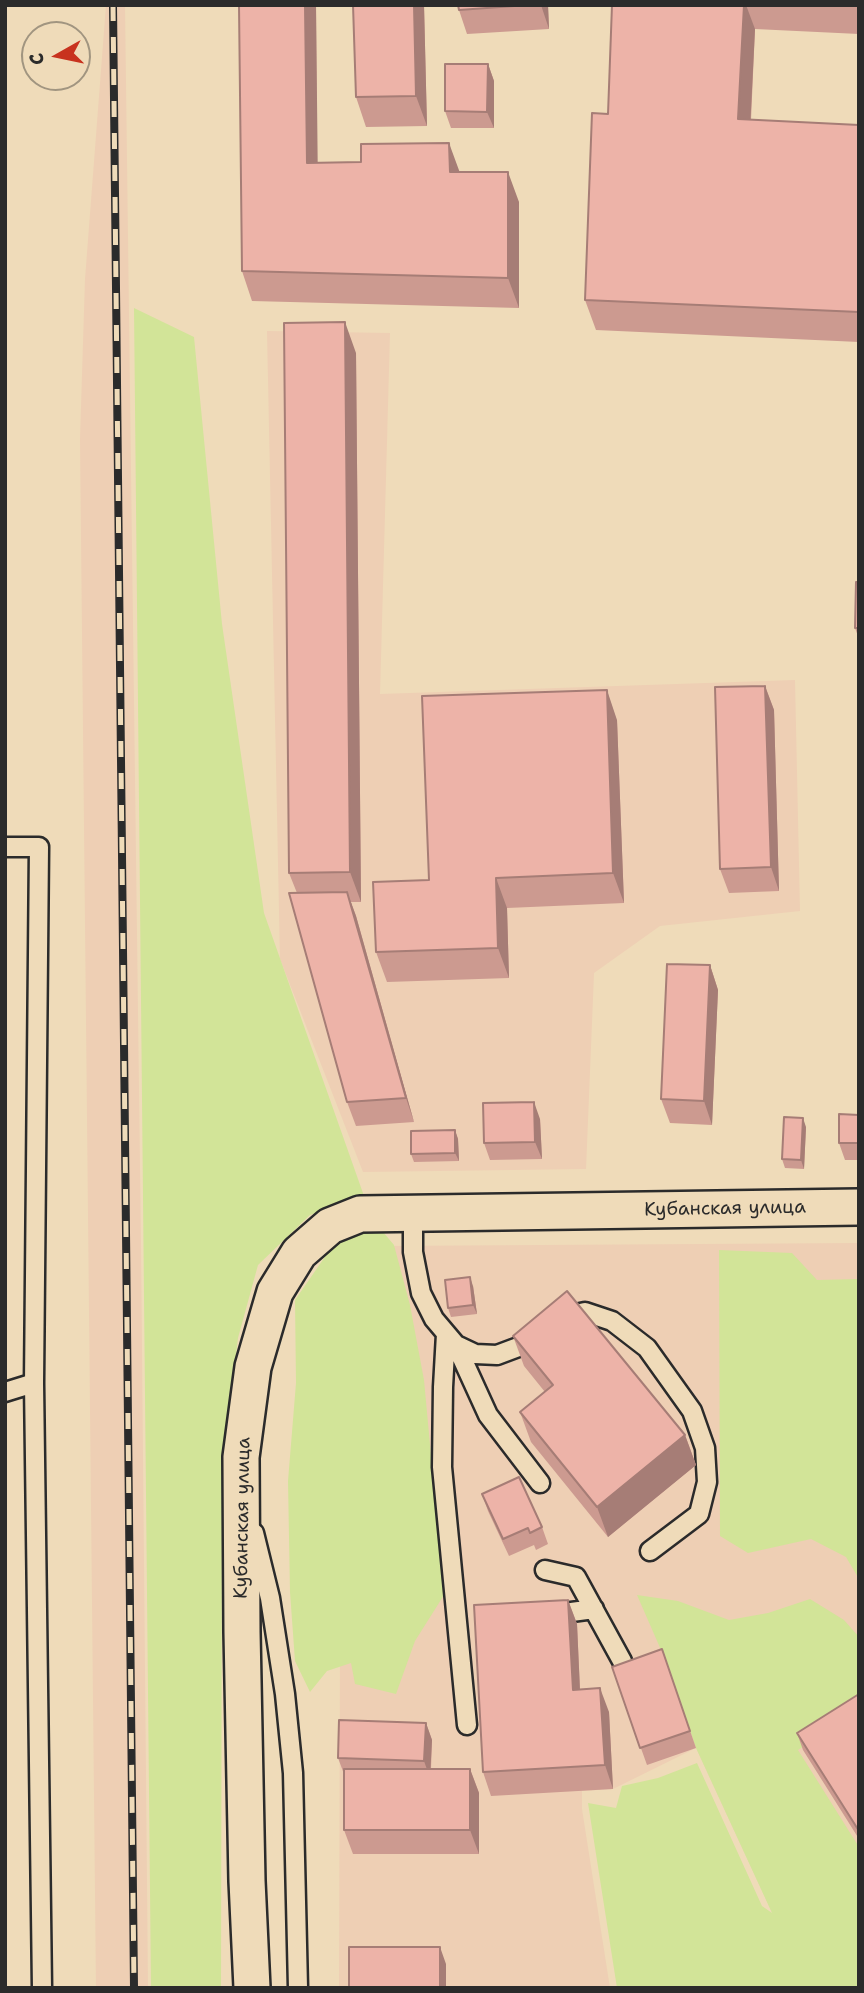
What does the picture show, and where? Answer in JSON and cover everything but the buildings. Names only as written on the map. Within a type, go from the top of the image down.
[{"type":"street","name":"Кубанская улица","points":[[252,1988],[247,1881],[241,1457],[253,1367],[275,1292],[299,1253],[330,1226],[360,1214],[859,1207]]},
{"type":"lane","points":[[5,847],[39,846],[34,1383],[41,1988]]},
{"type":"lane","points":[[413,1213],[413,1252],[421,1293],[434,1320],[451,1339],[488,1415],[540,1483]]},
{"type":"lane","points":[[451,1339],[475,1354],[497,1355],[522,1346],[545,1326],[562,1317],[585,1311],[612,1321],[647,1348],[692,1411],[705,1448],[708,1482],[699,1514],[650,1551]]},
{"type":"lane","points":[[451,1339],[443,1387],[442,1467],[464,1623],[467,1725]]},
{"type":"lane","points":[[5,1392],[34,1383]]},
{"type":"lane","points":[[242,1483],[270,1598],[285,1694],[293,1773],[298,1988]]},
{"type":"lane","points":[[545,1570],[576,1577],[622,1661]]},
{"type":"lane","points":[[535,1617],[594,1609]]},
{"type":"shaded area","points":[[106,5],[125,5],[148,1988],[96,1988],[80,439],[85,279]]},
{"type":"shaded area","points":[[267,331],[390,333],[380,694],[795,680],[800,911],[660,926],[594,973],[586,1169],[363,1172],[280,959]]},
{"type":"shaded area","points":[[859,1243],[859,1988],[807,1988],[696,1748],[613,1789],[582,1791],[582,1809],[610,1988],[339,1988],[341,1299],[383,1246]]},
{"type":"green space","points":[[134,308],[194,337],[222,624],[264,913],[364,1196],[310,1215],[258,1265],[238,1338],[222,1475],[221,1988],[151,1988]]},
{"type":"green space","points":[[378,1226],[394,1245],[410,1305],[424,1380],[444,1595],[415,1641],[396,1694],[355,1684],[351,1663],[327,1671],[310,1692],[295,1661],[290,1592],[288,1481],[296,1383],[295,1300],[329,1251],[349,1231]]},
{"type":"green space","points":[[719,1250],[792,1253],[817,1280],[859,1279],[859,1579],[846,1557],[811,1539],[748,1553],[720,1536]]},
{"type":"green space","points":[[637,1595],[678,1601],[729,1620],[768,1613],[810,1599],[844,1620],[859,1637],[859,1710],[798,1750],[859,1847],[859,1988],[617,1988],[588,1803],[616,1808],[622,1786],[658,1778],[697,1763],[762,1906],[772,1913],[696,1748],[668,1666]]},
{"type":"railway","points":[[113,5],[134,1988]]}]
